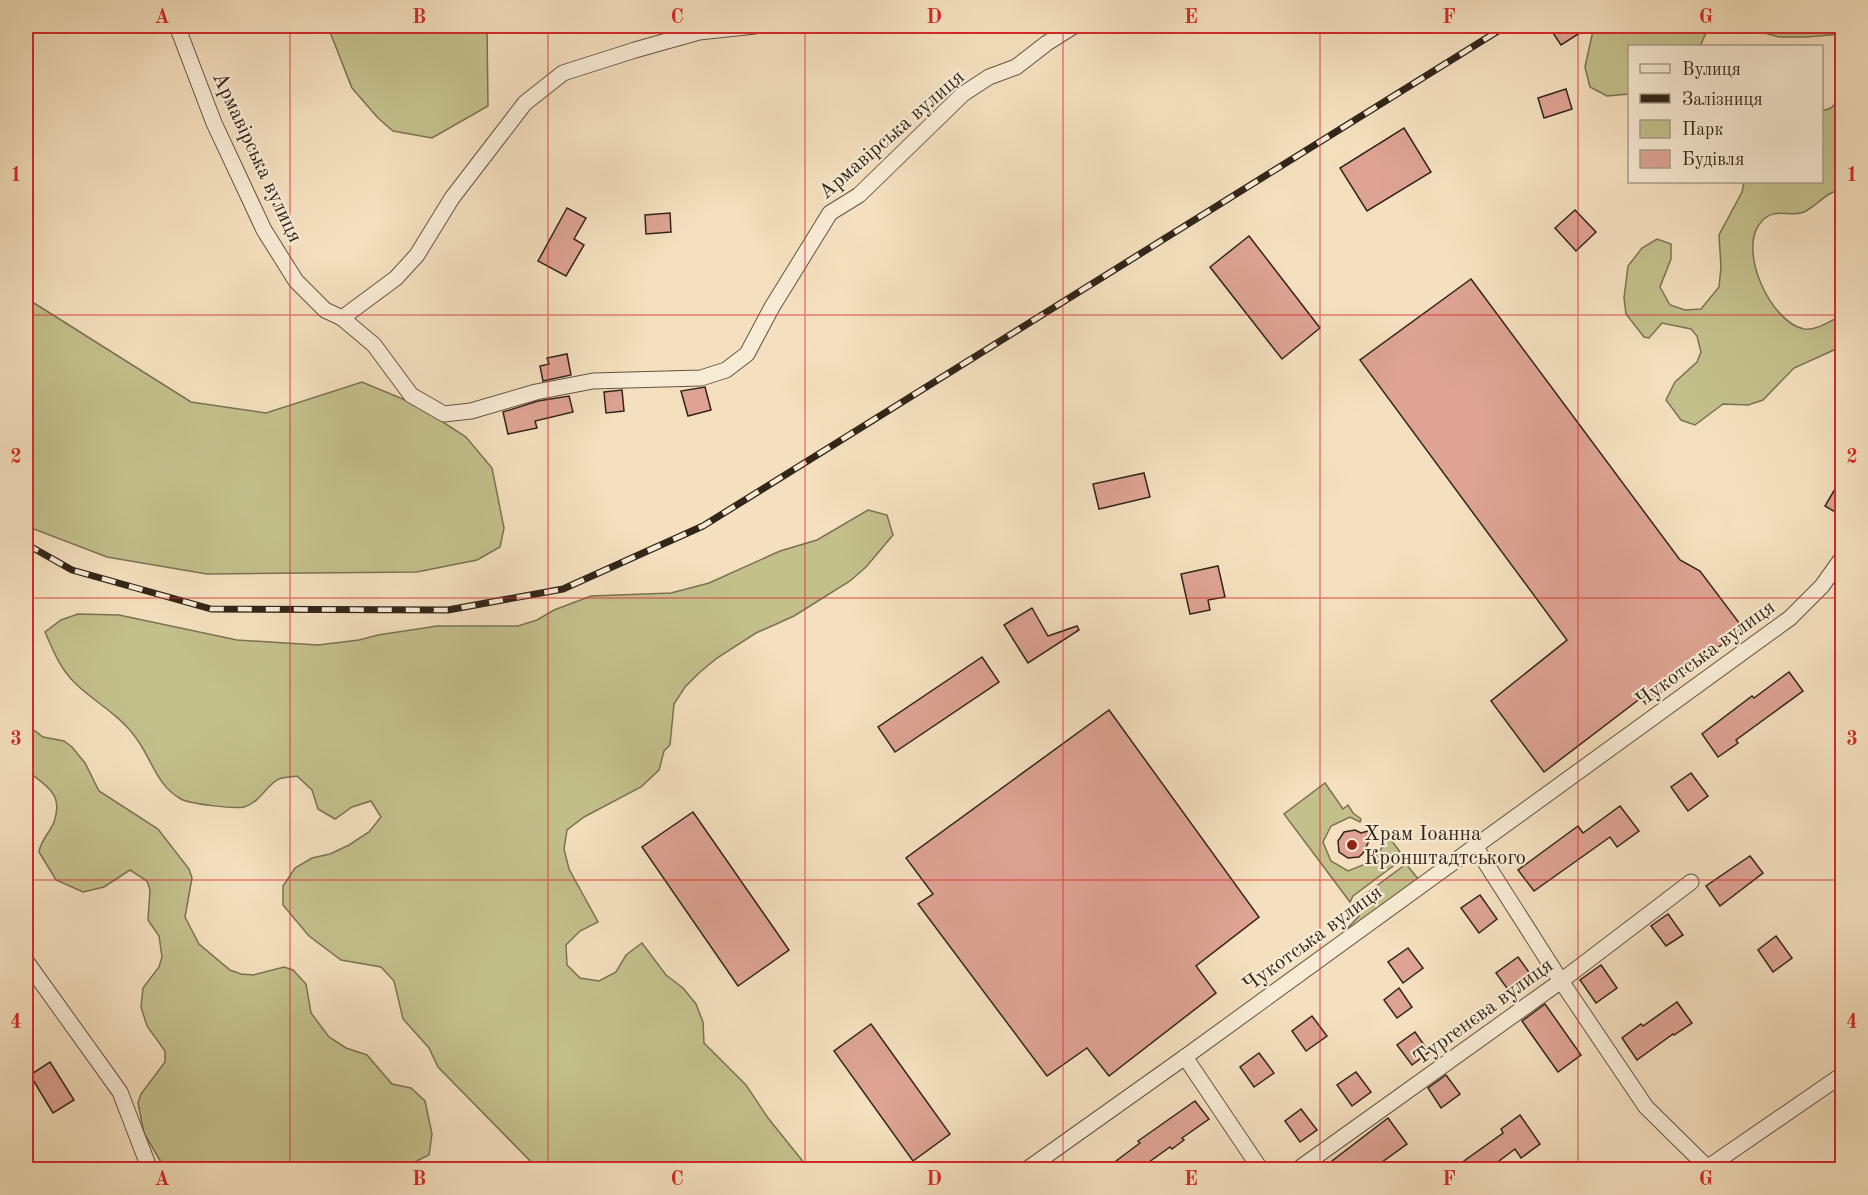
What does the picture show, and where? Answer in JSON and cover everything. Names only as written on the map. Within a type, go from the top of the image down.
[{"type":"street","name":"Армавірська вулиця","points":[[177,26],[214,123],[264,230],[296,280],[325,310],[342,318],[374,345],[411,395],[444,414],[471,411],[536,392],[592,381],[701,378],[726,370],[747,354],[772,307],[830,213],[859,195],[963,94],[989,77],[1016,67],[1074,26]]},
{"type":"street","points":[[342,318],[396,278],[417,255],[452,198],[525,103],[562,73],[699,32],[755,26]]},
{"type":"street","name":"Чукотська вулиця","points":[[1026,1170],[1790,618],[1822,586],[1842,558]]},
{"type":"street","points":[[1475,846],[1561,981],[1646,1107],[1708,1169],[1842,1075]]},
{"type":"street","name":"Тургенєва вулиця","points":[[1297,1170],[1561,981],[1691,882]]},
{"type":"street","points":[[26,961],[120,1092],[150,1170]]},
{"type":"street","points":[[1185,1057],[1261,1170]]},
{"type":"green space","points":[[332,26],[487,26],[488,106],[432,138],[393,131],[378,118],[352,88],[330,32]]},
{"type":"green space","points":[[1594,26],[1712,26],[1708,29],[1700,45],[1628,45],[1628,94],[1607,96],[1590,87],[1585,67]]},
{"type":"green space","points":[[1744,26],[1842,26],[1842,34],[1779,37]]},
{"type":"green space","points":[[1842,97],[1842,189],[1831,193],[1804,212],[1777,213],[1766,217],[1755,234],[1753,249],[1755,266],[1761,283],[1769,299],[1780,313],[1791,324],[1804,329],[1824,325],[1842,315],[1842,343],[1836,349],[1794,368],[1763,400],[1748,405],[1723,404],[1695,425],[1681,420],[1666,400],[1675,382],[1697,362],[1701,352],[1697,336],[1691,329],[1662,323],[1649,338],[1644,337],[1626,314],[1624,298],[1628,266],[1642,248],[1657,239],[1671,244],[1671,259],[1660,287],[1670,305],[1685,310],[1701,309],[1719,287],[1721,267],[1719,235],[1742,192],[1744,183],[1823,183],[1823,111],[1831,108]]},
{"type":"green space","points":[[26,298],[191,402],[266,413],[362,382],[417,405],[466,437],[492,468],[504,528],[500,547],[477,560],[417,572],[207,574],[107,557],[26,526]]},
{"type":"green space","points":[[868,510],[887,515],[893,535],[866,567],[850,581],[794,616],[756,633],[717,658],[699,673],[685,687],[674,704],[670,745],[664,751],[659,770],[641,787],[584,817],[567,830],[564,849],[569,869],[598,922],[580,931],[566,945],[567,965],[580,978],[599,981],[616,972],[626,955],[642,943],[666,975],[683,988],[696,1004],[703,1022],[704,1043],[746,1085],[768,1118],[809,1169],[538,1169],[438,1067],[429,1048],[403,1019],[394,981],[381,967],[341,960],[309,936],[283,905],[283,886],[295,868],[312,858],[330,854],[349,845],[369,832],[381,817],[371,801],[352,807],[335,819],[318,809],[312,790],[297,776],[275,781],[255,801],[244,807],[212,806],[181,799],[172,793],[159,778],[139,742],[127,727],[65,672],[45,632],[61,620],[78,614],[119,615],[237,640],[318,645],[437,626],[518,626],[591,596],[671,593],[709,583],[780,551],[817,540]]},
{"type":"green space","points":[[26,724],[43,737],[64,741],[72,747],[85,763],[99,791],[158,829],[189,869],[192,878],[185,917],[199,944],[230,970],[241,974],[253,975],[284,967],[293,970],[306,984],[311,1013],[329,1037],[346,1048],[367,1055],[392,1084],[411,1088],[425,1101],[432,1134],[429,1155],[400,1169],[165,1169],[144,1133],[138,1103],[141,1094],[165,1062],[165,1051],[147,1026],[141,1007],[143,988],[159,967],[162,957],[159,936],[148,920],[150,890],[147,881],[130,870],[104,887],[83,892],[56,880],[39,852],[54,822],[57,804],[51,791],[26,770]]},
{"type":"green space","points":[[1325,783],[1343,809],[1348,805],[1361,819],[1360,822],[1350,817],[1331,826],[1323,842],[1331,861],[1348,871],[1373,861],[1389,837],[1406,860],[1400,861],[1353,896],[1350,902],[1284,814]]},
{"type":"green space","points":[[1406,864],[1419,880],[1345,937],[1343,933],[1359,916],[1351,905]]},
{"type":"building","points":[[1558,26],[1591,26],[1561,45],[1551,30]]},
{"type":"building","points":[[1566,89],[1572,109],[1544,118],[1538,98]]},
{"type":"building","points":[[1404,128],[1431,172],[1367,211],[1340,168]]},
{"type":"building","points":[[567,208],[586,218],[574,239],[584,245],[566,276],[538,261]]},
{"type":"building","points":[[1575,210],[1596,232],[1576,251],[1555,228]]},
{"type":"building","points":[[670,213],[671,232],[646,234],[645,215]]},
{"type":"building","points":[[1249,236],[1320,328],[1282,359],[1210,267]]},
{"type":"building","points":[[1471,279],[1680,560],[1700,571],[1743,628],[1646,704],[1641,698],[1544,772],[1491,701],[1567,640],[1360,360]]},
{"type":"building","points":[[567,354],[571,375],[543,381],[540,366],[549,364],[547,358]]},
{"type":"building","points":[[705,387],[711,410],[688,416],[681,391]]},
{"type":"building","points":[[622,390],[624,411],[606,413],[604,392]]},
{"type":"building","points":[[569,396],[573,412],[535,421],[537,428],[508,434],[503,412],[538,401]]},
{"type":"building","points":[[1144,473],[1150,497],[1099,509],[1093,484]]},
{"type":"building","points":[[1842,477],[1842,516],[1825,506]]},
{"type":"building","points":[[1218,566],[1225,597],[1208,600],[1210,610],[1190,614],[1181,574]]},
{"type":"building","points":[[1032,608],[1048,636],[1077,626],[1079,630],[1028,663],[1004,625]]},
{"type":"building","points":[[982,657],[999,682],[895,752],[878,727]]},
{"type":"building","points":[[1789,672],[1803,691],[1736,740],[1738,743],[1718,757],[1702,734],[1752,696],[1754,698]]},
{"type":"building","points":[[1109,710],[1259,917],[1196,966],[1216,993],[1109,1076],[1087,1048],[1047,1076],[918,904],[933,894],[906,858]]},
{"type":"building","points":[[1691,773],[1708,796],[1688,811],[1671,787]]},
{"type":"building","points":[[1620,806],[1639,831],[1617,847],[1610,837],[1534,891],[1518,870],[1578,826],[1583,833]]},
{"type":"building","points":[[693,812],[789,950],[738,986],[642,847]]},
{"type":"building","name":"Храм Іоанна Кронштадтського","points":[[1375,829],[1359,857],[1348,858],[1339,852],[1338,841],[1344,832],[1355,830],[1361,833]]},
{"type":"building","points":[[1750,856],[1763,873],[1720,906],[1706,886]]},
{"type":"building","points":[[1480,895],[1497,919],[1479,933],[1461,908]]},
{"type":"building","points":[[1668,914],[1683,935],[1666,946],[1651,926]]},
{"type":"building","points":[[1776,936],[1792,958],[1773,972],[1758,950]]},
{"type":"building","points":[[1408,948],[1423,968],[1403,983],[1388,962]]},
{"type":"building","points":[[1518,957],[1531,975],[1509,991],[1496,973]]},
{"type":"building","points":[[1601,965],[1617,988],[1596,1003],[1580,980]]},
{"type":"building","points":[[1399,988],[1412,1007],[1397,1018],[1384,1000]]},
{"type":"building","points":[[1677,1002],[1692,1023],[1637,1060],[1622,1038]]},
{"type":"building","points":[[1545,1004],[1581,1055],[1558,1072],[1522,1021]]},
{"type":"building","points":[[1312,1016],[1327,1036],[1306,1051],[1292,1031]]},
{"type":"building","points":[[871,1024],[950,1134],[913,1161],[834,1051]]},
{"type":"building","points":[[1415,1032],[1429,1052],[1412,1065],[1397,1045]]},
{"type":"building","points":[[1259,1053],[1274,1073],[1254,1087],[1240,1067]]},
{"type":"building","points":[[50,1062],[74,1100],[53,1113],[30,1075]]},
{"type":"building","points":[[1356,1072],[1371,1092],[1352,1106],[1337,1085]]},
{"type":"building","points":[[1446,1075],[1460,1094],[1441,1108],[1428,1088]]},
{"type":"building","points":[[1195,1101],[1209,1119],[1182,1138],[1184,1140],[1138,1170],[1104,1170],[1140,1143],[1138,1141]]},
{"type":"building","points":[[1301,1109],[1317,1130],[1300,1142],[1285,1121]]},
{"type":"building","points":[[1520,1115],[1540,1144],[1521,1158],[1515,1149],[1487,1170],[1469,1170],[1464,1161],[1503,1133],[1501,1129]]},
{"type":"building","points":[[1388,1118],[1407,1144],[1371,1170],[1338,1170],[1332,1161]]},
{"type":"railway","points":[[26,544],[72,570],[211,609],[448,610],[563,589],[703,526],[1506,26]]},
{"type":"place","name":"Храм Іоанна Кронштадтського","points":[[1352,845]]}]
